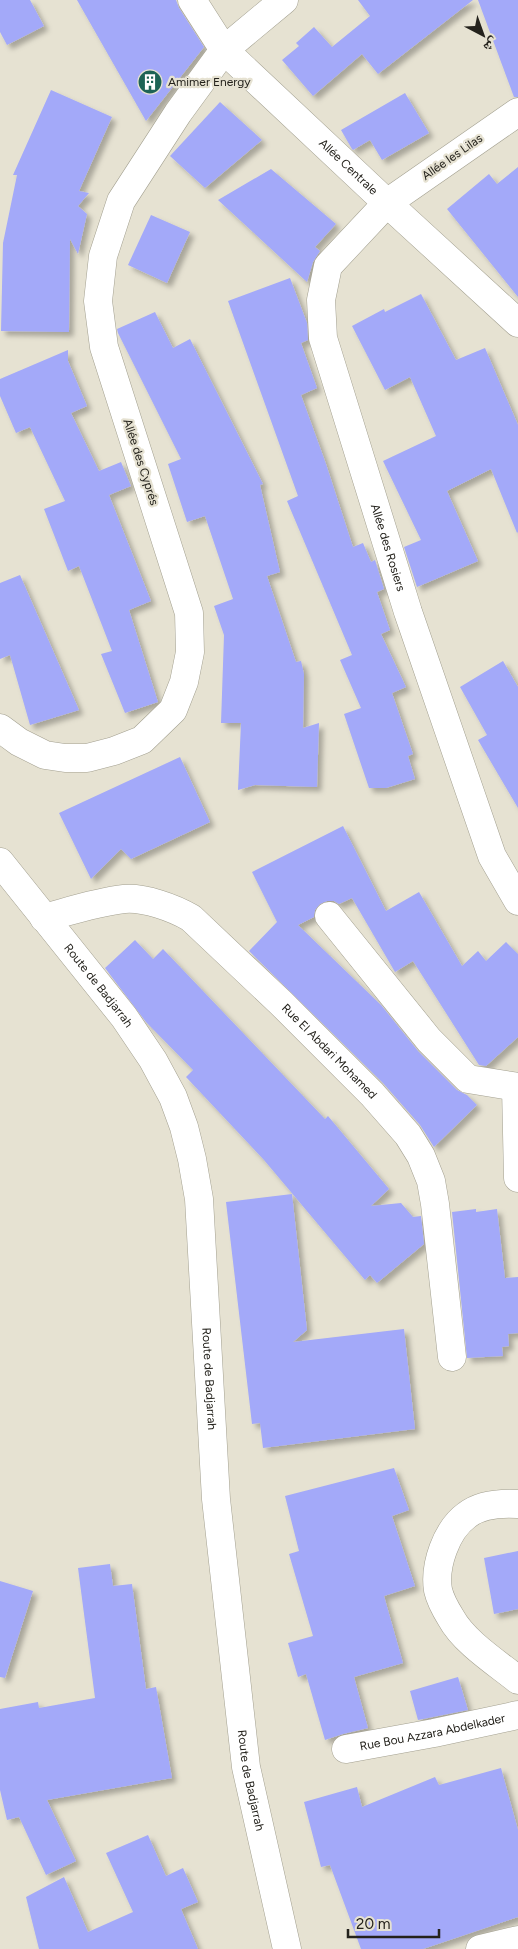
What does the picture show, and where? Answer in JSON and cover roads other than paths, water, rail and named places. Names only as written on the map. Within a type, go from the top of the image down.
[{"type":"street","name":"Allée Centrale","points":[[192,0],[224,50],[518,323]]},
{"type":"street","name":"Allée des Cyprés","points":[[0,728],[19,742],[44,755],[87,758],[114,751],[142,740],[173,710],[184,682],[190,652],[189,613],[104,347],[98,302],[103,256],[121,201],[178,113],[224,50],[284,0]]},
{"type":"street","name":"Allée les Lilas","points":[[387,203],[518,112]]},
{"type":"street","name":"Allée des Rosiers","points":[[387,203],[328,266],[321,300],[323,338],[408,612],[492,856],[518,901]]},
{"type":"street","name":"Route de Badjarrah","points":[[0,862],[124,1017],[153,1060],[173,1097],[192,1159],[199,1199],[216,1498],[246,1767],[287,1949]]},
{"type":"street","name":"Rue El Abdari Mohamed","points":[[44,918],[126,899],[168,907],[182,912],[191,918],[281,1003],[372,1094],[416,1145],[431,1181],[436,1204],[452,1357]]},
{"type":"street","points":[[329,916],[429,1040],[468,1079],[517,1087],[518,1178]]},
{"type":"street","points":[[518,1504],[486,1506],[467,1515],[448,1538],[441,1556],[437,1576],[439,1592],[451,1620],[476,1646],[518,1680]]},
{"type":"street","name":"Rue Bou Azzara Abdelkader","points":[[346,1749],[518,1715]]},
{"type":"street","points":[[480,1949],[518,1940]]},
{"type":"place","name":"Amimer Energy","points":[[150,82]]}]
